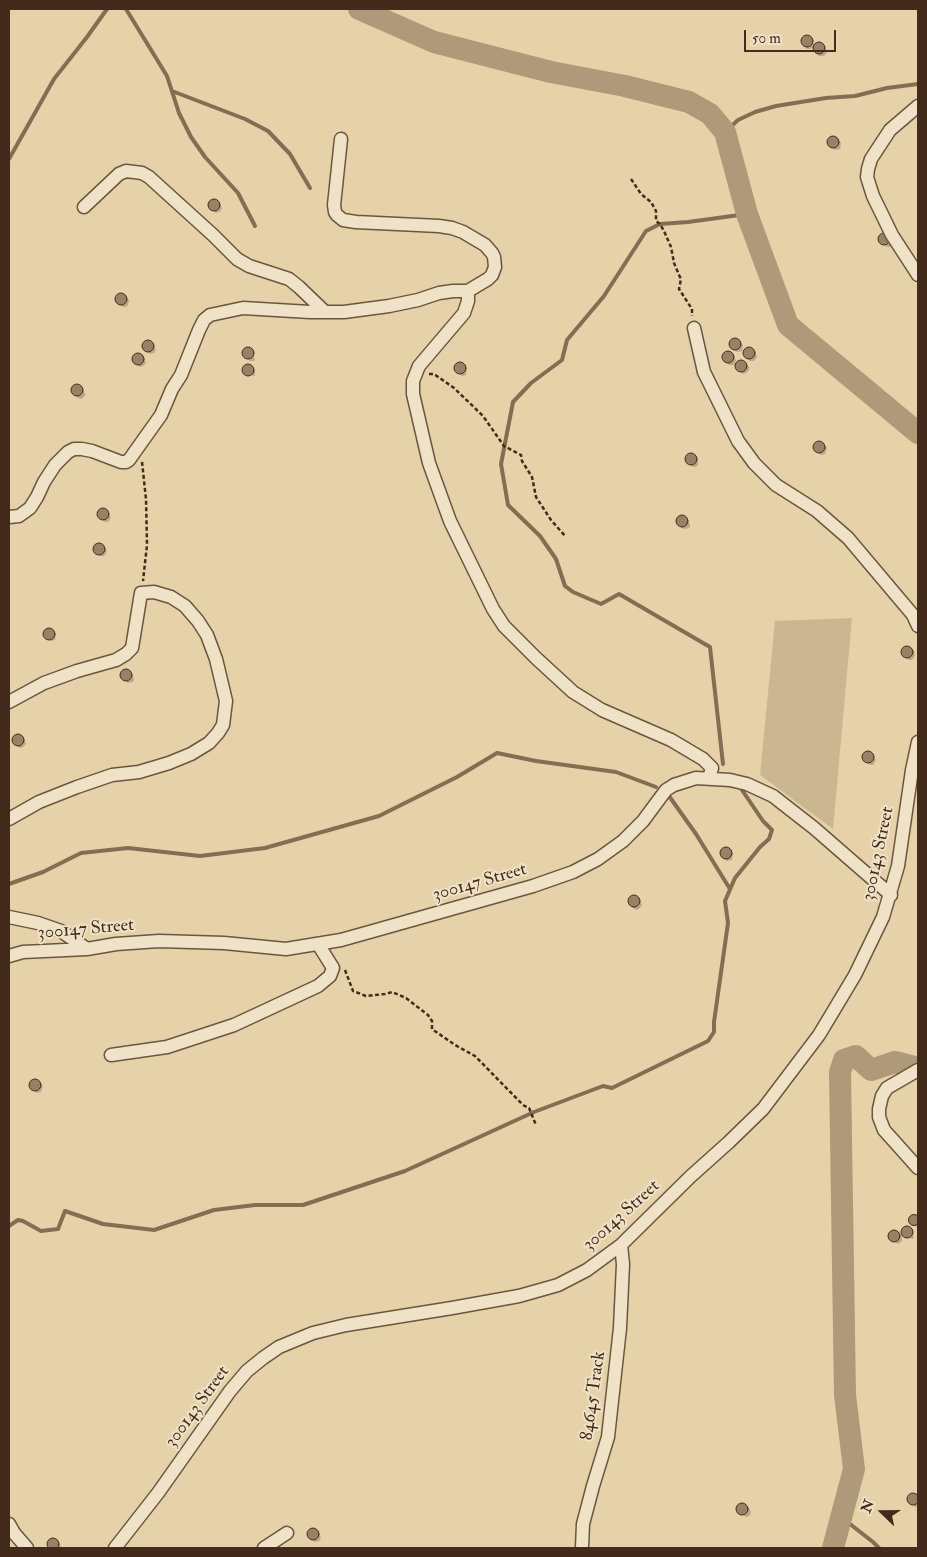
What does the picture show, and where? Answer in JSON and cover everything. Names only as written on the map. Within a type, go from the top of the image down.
[{"type":"street","points":[[918,106],[890,130],[871,159],[867,177],[873,196],[892,235],[918,276]]},
{"type":"street","points":[[9,517],[19,516],[30,508],[55,465],[68,452],[74,449],[92,451],[124,462],[129,460],[161,415],[199,330],[204,320],[210,315],[243,308],[344,312],[389,306],[439,293],[453,291],[468,292],[488,280],[495,267],[492,253],[484,244],[452,228],[356,222],[343,220],[336,215],[334,205],[341,139]]},
{"type":"street","points":[[84,207],[119,174],[126,171],[142,173],[214,234],[237,259],[249,266],[288,278],[325,312]]},
{"type":"street","points":[[468,292],[468,301],[464,313],[419,366],[415,374],[413,394],[429,463],[450,521],[493,609],[504,626],[573,692],[602,710],[671,740],[702,759],[712,768],[708,778]]},
{"type":"street","points":[[694,330],[704,372],[738,440],[754,463],[776,485],[817,511],[848,538],[913,616],[918,626]]},
{"type":"street","points":[[9,702],[44,682],[77,670],[116,660],[126,654],[132,648],[141,593],[160,593],[171,597],[185,606],[198,621],[207,635],[216,659],[226,701],[223,725],[218,733],[209,743],[192,754],[139,772],[112,775],[77,787],[40,802],[9,819]]},
{"type":"street","name":"300143 Street","points":[[115,1548],[158,1493],[230,1391],[247,1371],[279,1347],[313,1333],[346,1324],[520,1296],[558,1285],[587,1270],[621,1245],[763,1109],[819,1035],[855,975],[883,917],[898,866],[918,742]]},
{"type":"street","name":"300147 Street","points":[[9,956],[23,952],[87,949],[116,944],[159,941],[286,948],[341,940],[533,886],[573,872],[598,859],[623,841],[643,821],[660,797],[674,785],[696,778],[730,780],[747,784],[773,796],[814,828],[890,895]]},
{"type":"street","points":[[9,917],[38,923],[61,931],[87,949]]},
{"type":"street","points":[[111,1055],[167,1046],[234,1025],[318,986],[330,976],[333,968],[318,944]]},
{"type":"street","points":[[918,1070],[888,1088],[882,1096],[879,1117],[884,1130],[918,1168]]},
{"type":"street","name":"84645 Track","points":[[582,1548],[583,1524],[610,1429],[620,1328],[623,1264],[621,1245]]},
{"type":"street","points":[[9,1524],[27,1548]]},
{"type":"street","points":[[264,1548],[287,1533]]},
{"type":"path","points":[[631,179],[641,194],[651,202],[656,210],[656,221],[660,224],[671,247],[674,263],[681,279],[679,289],[692,309],[691,324],[694,330]]},
{"type":"path","points":[[415,374],[434,374],[454,388],[483,416],[504,446],[521,456],[532,477],[536,497],[551,520],[566,537]]},
{"type":"path","points":[[141,443],[146,499],[147,545],[141,593]]},
{"type":"path","points":[[333,968],[335,966],[345,969],[353,990],[366,996],[392,992],[406,998],[428,1014],[432,1021],[432,1029],[475,1056],[523,1106],[529,1108],[536,1125]]},
{"type":"shaded area","points":[[852,618],[833,829],[760,775],[775,621]]},
{"type":"building","points":[[805,35],[809,35],[813,41],[809,47],[805,47],[801,43],[801,39]]},
{"type":"building","points":[[817,42],[821,42],[825,48],[821,54],[817,54],[813,50],[813,46]]},
{"type":"building","points":[[831,136],[835,136],[839,142],[835,148],[831,148],[827,144],[827,140]]},
{"type":"building","points":[[212,199],[216,199],[220,205],[216,211],[212,211],[208,207],[208,203]]},
{"type":"building","points":[[884,233],[890,239],[884,245],[878,239]]},
{"type":"building","points":[[119,293],[123,293],[127,299],[123,305],[119,305],[115,301],[115,297]]},
{"type":"building","points":[[733,338],[737,338],[741,344],[737,350],[733,350],[729,346],[729,342]]},
{"type":"building","points":[[146,340],[150,340],[154,346],[150,352],[146,352],[142,348],[142,344]]},
{"type":"building","points":[[246,347],[250,347],[254,353],[250,359],[246,359],[242,355],[242,351]]},
{"type":"building","points":[[747,347],[751,347],[755,353],[751,359],[747,359],[743,355],[743,351]]},
{"type":"building","points":[[726,351],[730,351],[734,357],[730,363],[726,363],[722,359],[722,355]]},
{"type":"building","points":[[136,353],[140,353],[144,359],[140,365],[136,365],[132,361],[132,357]]},
{"type":"building","points":[[739,360],[743,360],[747,366],[743,372],[739,372],[735,368],[735,364]]},
{"type":"building","points":[[458,362],[462,362],[466,368],[462,374],[458,374],[454,370],[454,366]]},
{"type":"building","points":[[246,364],[250,364],[254,370],[250,376],[246,376],[242,372],[242,368]]},
{"type":"building","points":[[75,384],[79,384],[83,390],[79,396],[75,396],[71,392],[71,388]]},
{"type":"building","points":[[817,441],[821,441],[825,447],[821,453],[817,453],[813,449],[813,445]]},
{"type":"building","points":[[689,453],[693,453],[697,459],[693,465],[689,465],[685,461],[685,457]]},
{"type":"building","points":[[101,508],[105,508],[109,514],[105,520],[101,520],[97,516],[97,512]]},
{"type":"building","points":[[680,515],[684,515],[688,521],[684,527],[680,527],[676,523],[676,519]]},
{"type":"building","points":[[97,543],[101,543],[105,549],[101,555],[97,555],[93,551],[93,547]]},
{"type":"building","points":[[47,628],[51,628],[55,634],[51,640],[47,640],[43,636],[43,632]]},
{"type":"building","points":[[905,646],[909,646],[913,652],[909,658],[905,658],[901,654],[901,650]]},
{"type":"building","points":[[124,669],[128,669],[132,675],[128,681],[124,681],[120,677],[120,673]]},
{"type":"building","points":[[16,734],[20,734],[24,740],[20,746],[16,746],[12,742],[12,738]]},
{"type":"building","points":[[866,751],[870,751],[874,757],[870,763],[866,763],[862,759],[862,755]]},
{"type":"building","points":[[724,847],[728,847],[732,853],[728,859],[724,859],[720,855],[720,851]]},
{"type":"building","points":[[632,895],[636,895],[640,901],[636,907],[632,907],[628,903],[628,899]]},
{"type":"building","points":[[33,1079],[37,1079],[41,1085],[37,1091],[33,1091],[29,1087],[29,1083]]},
{"type":"building","points":[[914,1214],[920,1220],[914,1226],[908,1220]]},
{"type":"building","points":[[905,1226],[909,1226],[913,1232],[909,1238],[905,1238],[901,1234],[901,1230]]},
{"type":"building","points":[[892,1230],[896,1230],[900,1236],[896,1242],[892,1242],[888,1238],[888,1234]]},
{"type":"building","points":[[911,1493],[915,1493],[919,1499],[915,1505],[911,1505],[907,1501],[907,1497]]},
{"type":"building","points":[[740,1503],[744,1503],[748,1509],[744,1515],[740,1515],[736,1511],[736,1507]]},
{"type":"building","points":[[311,1528],[315,1528],[319,1534],[315,1540],[311,1540],[307,1536],[307,1532]]},
{"type":"building","points":[[53,1538],[59,1544],[53,1550],[47,1544]]},
{"type":"waterway","points":[[9,159],[54,79],[107,9]]},
{"type":"waterway","points":[[126,9],[167,76],[179,113],[191,137],[205,157],[238,193],[255,226]]},
{"type":"waterway","points":[[359,9],[434,42],[551,72],[625,86],[689,102],[710,114],[725,132],[747,214],[788,325],[918,433]]},
{"type":"waterway","points":[[725,132],[738,120],[755,112],[776,106],[826,98],[855,96],[887,88],[918,84]]},
{"type":"waterway","points":[[172,91],[245,119],[268,131],[290,154],[310,188]]},
{"type":"waterway","points":[[723,764],[710,647],[619,594],[601,604],[573,592],[565,586],[556,559],[540,536],[508,505],[501,464],[513,402],[531,383],[562,360],[567,340],[604,296],[646,231],[660,224],[747,214]]},
{"type":"waterway","points":[[9,884],[43,872],[81,853],[128,848],[200,856],[265,848],[379,816],[457,777],[497,753],[536,761],[616,772],[656,787]]},
{"type":"waterway","points":[[9,1226],[18,1220],[41,1231],[58,1229],[65,1211],[103,1224],[154,1230],[214,1210],[255,1205],[303,1205],[405,1171],[534,1112],[603,1086],[612,1088],[708,1041],[714,1032],[728,923],[725,901],[735,878],[760,847],[769,839],[772,830],[763,821],[742,790]]},
{"type":"waterway","points":[[669,796],[696,834],[730,889]]},
{"type":"waterway","points":[[833,1548],[854,1469],[845,1395],[840,1072],[844,1060],[856,1056],[871,1070],[895,1062],[918,1068]]},
{"type":"waterway","points":[[841,1517],[879,1548]]}]
